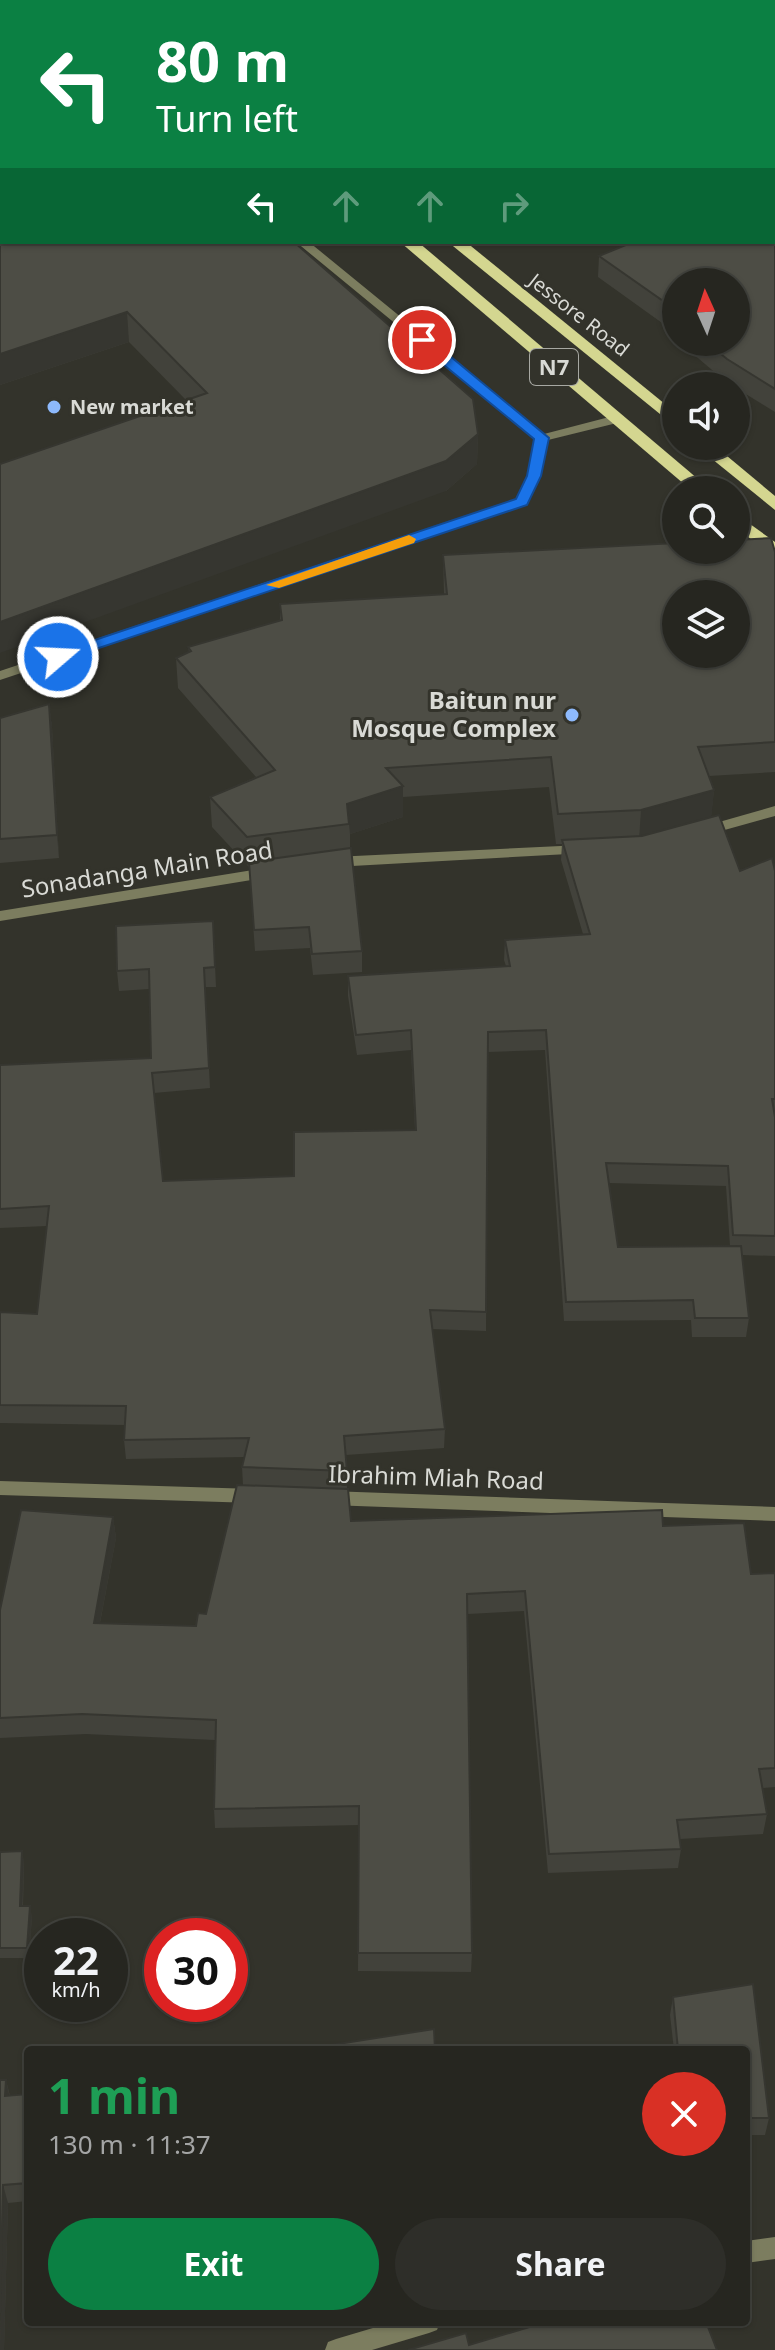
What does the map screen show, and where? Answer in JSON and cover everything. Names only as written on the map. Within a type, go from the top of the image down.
[{"type":"highway","name":"N7","points":[[410,244],[685,476]]},
{"type":"highway","name":"Jessore Road","points":[[458,244],[662,411]]},
{"type":"highway","points":[[722,460],[775,505]]},
{"type":"highway","points":[[750,530],[775,551]]},
{"type":"street","points":[[304,244],[542,438]]},
{"type":"street","points":[[542,438],[617,419]]},
{"type":"street","points":[[0,676],[521,502],[534,476],[542,438]]},
{"type":"street","points":[[684,836],[775,811]]},
{"type":"street","points":[[325,863],[592,850]]},
{"type":"street","name":"Sonadanga Main Road","points":[[0,916],[294,868]]},
{"type":"street","points":[[0,1488],[267,1496]]},
{"type":"street","name":"Ibrahim Miah Road","points":[[315,1498],[775,1514]]},
{"type":"street","points":[[750,2251],[775,2248]]},
{"type":"street","points":[[336,2350],[416,2326]]},
{"type":"building","points":[[0,244],[296,244],[473,399],[478,434],[446,461],[0,622],[0,464],[207,393],[127,312],[0,354]]},
{"type":"building","points":[[628,244],[775,244],[775,389],[723,356],[750,356],[750,268],[662,268],[662,300],[599,256]]},
{"type":"building","name":"Baitun nur Mosque Complex","points":[[771,538],[775,552],[775,742],[698,747],[714,790],[641,810],[558,814],[551,757],[386,768],[403,786],[347,804],[349,824],[247,837],[210,797],[275,770],[176,658],[191,651],[188,647],[282,620],[280,604],[447,594],[443,555],[662,544],[662,564],[750,564],[750,539]]},
{"type":"building","points":[[49,704],[57,835],[0,839],[0,718]]},
{"type":"building","points":[[719,815],[740,871],[772,858],[775,871],[775,1099],[772,1099],[775,1117],[775,1236],[733,1235],[728,1166],[606,1163],[618,1247],[741,1246],[749,1318],[695,1318],[693,1300],[566,1302],[546,1030],[488,1032],[486,1312],[430,1310],[445,1429],[344,1436],[347,1471],[242,1467],[249,1438],[124,1440],[126,1406],[0,1405],[0,1312],[37,1314],[49,1206],[0,1209],[0,1065],[151,1058],[149,969],[117,971],[116,926],[213,921],[215,967],[204,968],[209,1068],[152,1073],[163,1181],[294,1176],[294,1132],[416,1130],[411,1030],[356,1035],[348,976],[510,966],[505,940],[590,934],[562,840],[642,836]]},
{"type":"building","points":[[351,848],[362,951],[312,954],[309,927],[254,930],[249,862]]},
{"type":"building","points":[[237,1485],[348,1489],[351,1521],[662,1510],[663,1526],[744,1523],[751,1574],[775,1573],[775,1768],[759,1769],[767,1814],[677,1820],[681,1849],[549,1854],[525,1591],[467,1594],[472,1953],[358,1953],[359,1806],[214,1809],[216,1720],[82,1714],[0,1718],[0,1610],[21,1510],[113,1517],[94,1623],[196,1626],[198,1613],[206,1614]]},
{"type":"building","points":[[22,1851],[20,1906],[30,1906],[29,1918],[24,1918],[24,1948],[0,1948],[0,1852]]},
{"type":"building","points":[[753,1984],[769,2118],[750,2118],[750,2046],[678,2046],[673,1997]]},
{"type":"building","points":[[434,2029],[435,2046],[325,2046]]},
{"type":"building","points":[[0,2080],[6,2080],[5,2096],[24,2094],[24,2183],[3,2185],[0,2313]]},
{"type":"building","points":[[533,2326],[708,2326],[717,2350],[408,2350],[466,2333],[469,2345]]},
{"type":"slow traffic","points":[[274,585],[409,539]]},
{"type":"place","name":"New market","points":[[54,407]]},
{"type":"place","name":"Baitun nur Mosque Complex","points":[[572,715]]},
{"type":"route","points":[[58,657],[521,502],[534,476],[542,438],[422,340]]}]
